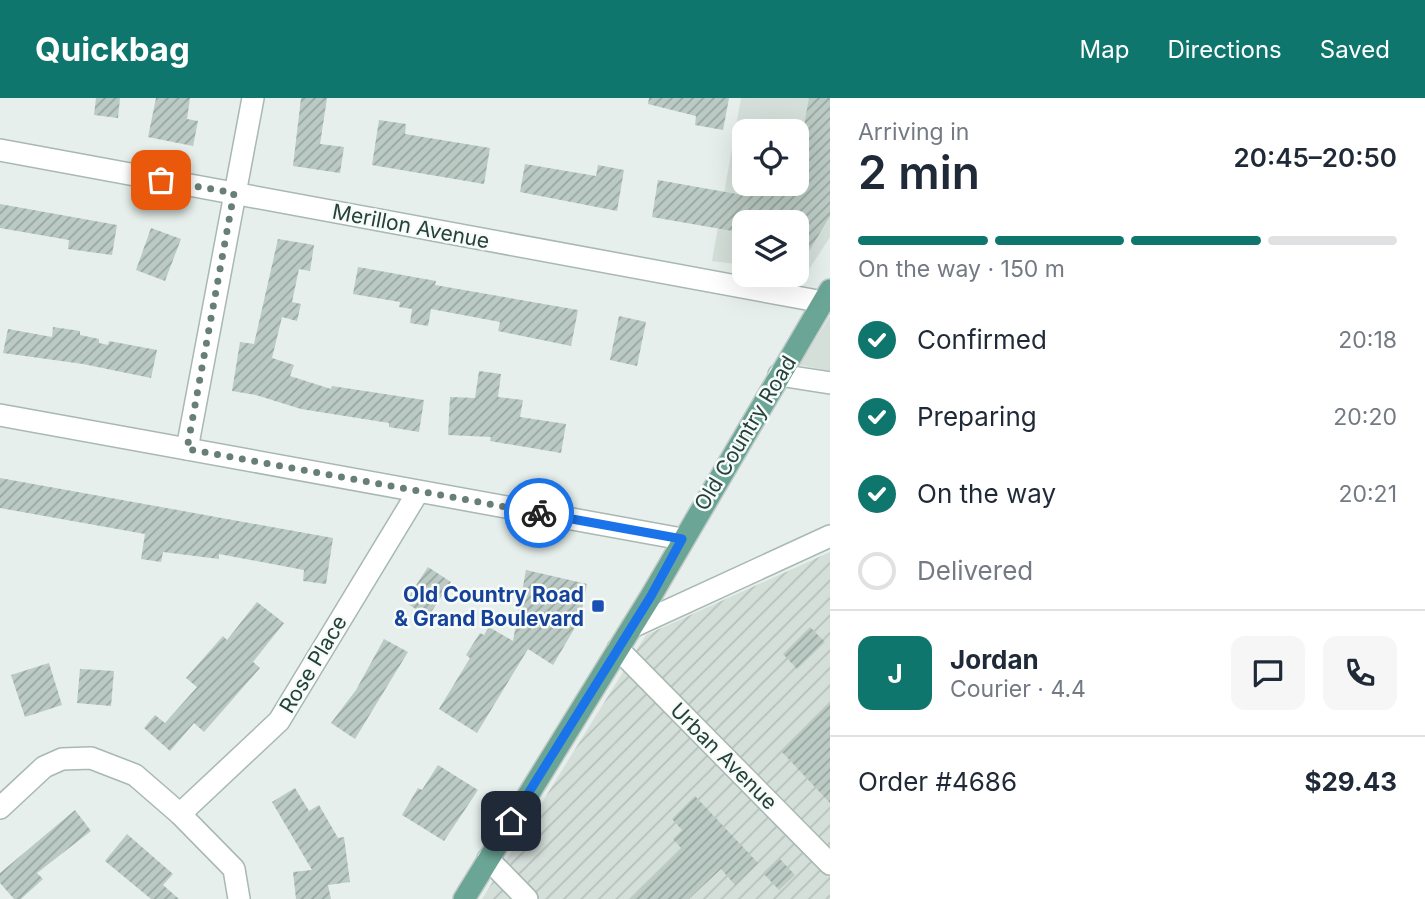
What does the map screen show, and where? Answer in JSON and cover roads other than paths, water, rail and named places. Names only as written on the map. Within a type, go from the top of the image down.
[{"type":"main road","name":"Old Country Road","points":[[464,899],[632,627],[826,296]]},
{"type":"street","points":[[187,449],[253,98]]},
{"type":"street","name":"Merillon Avenue","points":[[0,150],[826,296]]},
{"type":"street","points":[[779,375],[830,383]]},
{"type":"street","points":[[0,415],[682,539]]},
{"type":"street","name":"Rose Place","points":[[180,814],[279,721],[418,492]]},
{"type":"street","points":[[632,627],[830,536]]},
{"type":"street","name":"Urban Avenue","points":[[618,649],[830,864]]},
{"type":"street","points":[[0,808],[44,767],[62,759],[91,758],[135,775],[180,814],[234,869],[239,899]]},
{"type":"street","points":[[488,859],[527,899]]},
{"type":"place","name":"Old Country Road & Grand Boulevard","points":[[598,606]]}]
